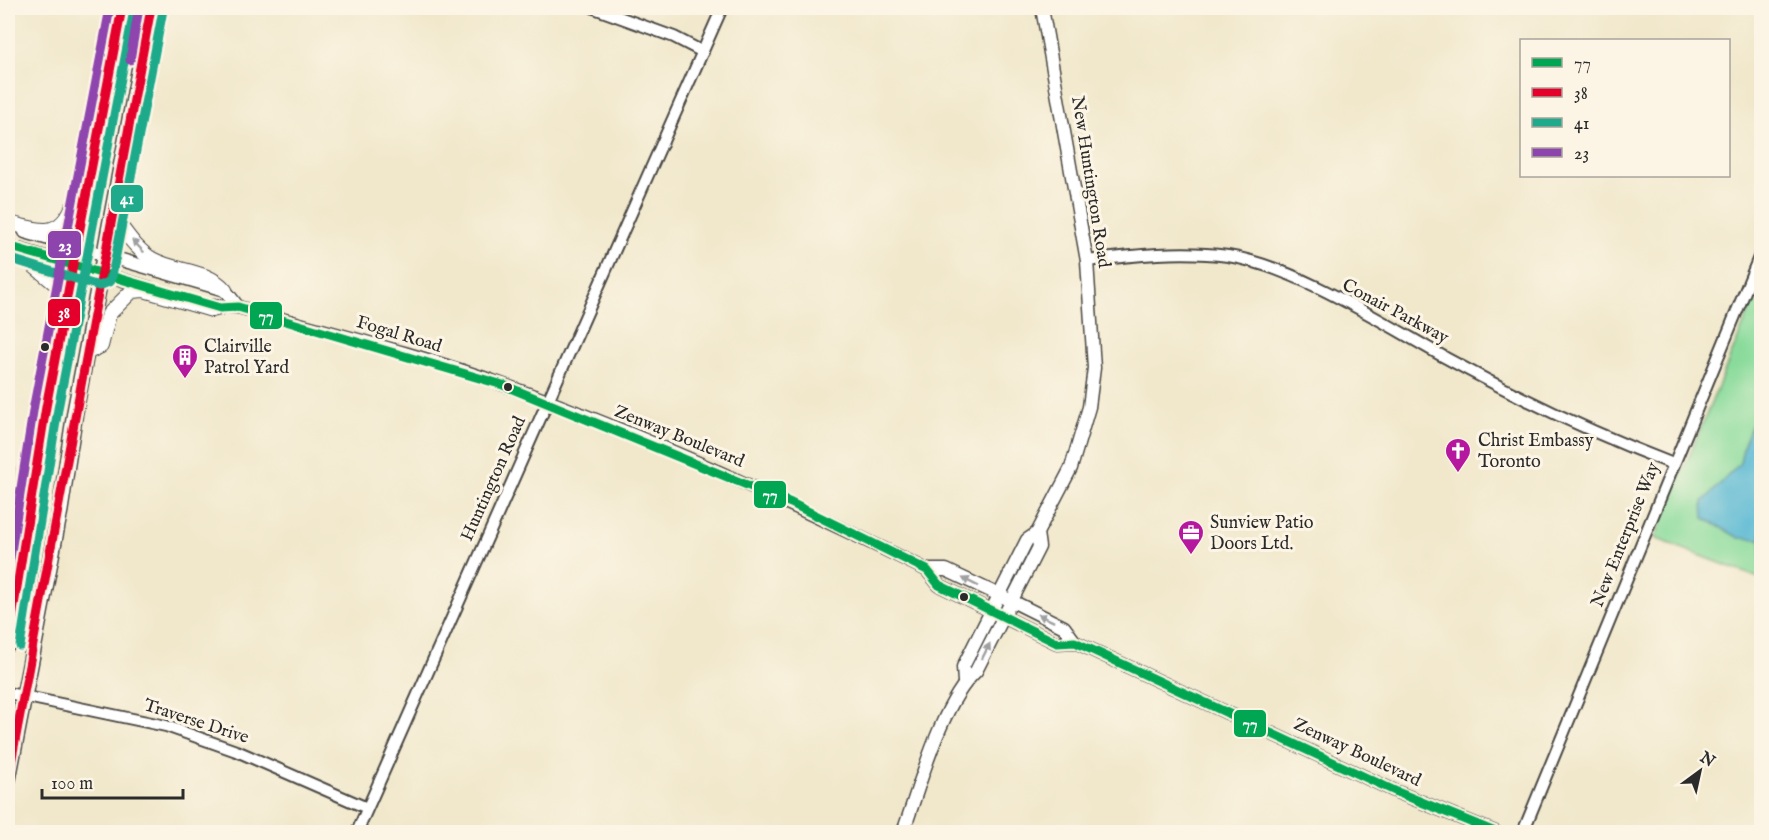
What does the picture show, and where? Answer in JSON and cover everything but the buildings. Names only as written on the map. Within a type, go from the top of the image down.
[{"type":"main road","points":[[8,644],[58,342],[122,8]]},
{"type":"main road","points":[[8,779],[15,694],[60,510],[86,352],[151,8]]},
{"type":"main road","points":[[8,225],[46,231],[57,226],[68,216],[75,206],[85,157],[100,121]]},
{"type":"main road","points":[[122,160],[128,171],[119,224],[136,245],[153,260],[216,280],[225,290]]},
{"type":"main road","points":[[8,254],[27,260],[57,285],[60,298],[58,342]]},
{"type":"main road","points":[[86,352],[101,346],[109,314],[132,291],[144,290],[212,310],[220,308]]},
{"type":"street","points":[[594,8],[675,37],[703,52]]},
{"type":"street","name":"Huntington Road","points":[[357,832],[722,8]]},
{"type":"street","name":"New Huntington Road","points":[[964,682],[963,667],[1027,540],[1037,533],[1071,468],[1090,403],[1094,368],[1087,261],[1042,8]]},
{"type":"street","points":[[8,225],[225,290],[238,307]]},
{"type":"street","name":"Fogal Road","points":[[8,246],[220,308],[238,307],[503,385],[546,402]]},
{"type":"street","name":"New Enterprise Way","points":[[1523,832],[1761,250]]},
{"type":"street","name":"Conair Parkway","points":[[1087,261],[1179,252],[1229,256],[1280,271],[1362,310],[1556,417],[1672,464]]},
{"type":"street","name":"Zenway Boulevard","points":[[546,402],[791,503],[927,570],[939,585],[1057,643],[1075,642],[1397,792],[1495,832]]},
{"type":"street","name":"New Huntington Road","points":[[903,832],[927,760],[964,682],[976,671],[1040,547],[1037,533]]},
{"type":"street","name":"Zenway Boulevard","points":[[927,570],[946,570],[1012,601],[1064,627],[1075,642]]},
{"type":"street","name":"Traverse Drive","points":[[15,694],[116,714],[190,734],[239,752],[367,808]]},
{"type":"green space","points":[[1761,283],[1761,579],[1655,538]]},
{"type":"green space","points":[[8,461],[17,470],[8,516]]},
{"type":"water","points":[[1761,402],[1761,539],[1739,538],[1704,518],[1703,502],[1740,463],[1744,444]]},
{"type":"transit line","name":"23","points":[[8,571],[34,405],[110,8]]},
{"type":"transit line","name":"38","points":[[12,618],[46,407],[122,8]]},
{"type":"transit line","name":"23","points":[[130,60],[139,8]]},
{"type":"transit line","name":"38","points":[[8,779],[151,8]]},
{"type":"transit line","name":"41","points":[[20,646],[58,409],[134,10]]},
{"type":"transit line","name":"41","points":[[8,258],[99,286],[111,281],[163,10]]},
{"type":"transit line","name":"77","points":[[8,246],[220,308],[238,307],[503,385],[791,503],[927,570],[939,585],[1057,643],[1075,642],[1397,792],[1495,832]]},
{"type":"place","name":"Clairville Patrol Yard","points":[[185,380]]},
{"type":"place","name":"Christ Embassy Toronto","points":[[1458,474]]},
{"type":"place","name":"Sunview Patio Doors Ltd.","points":[[1191,556]]}]
